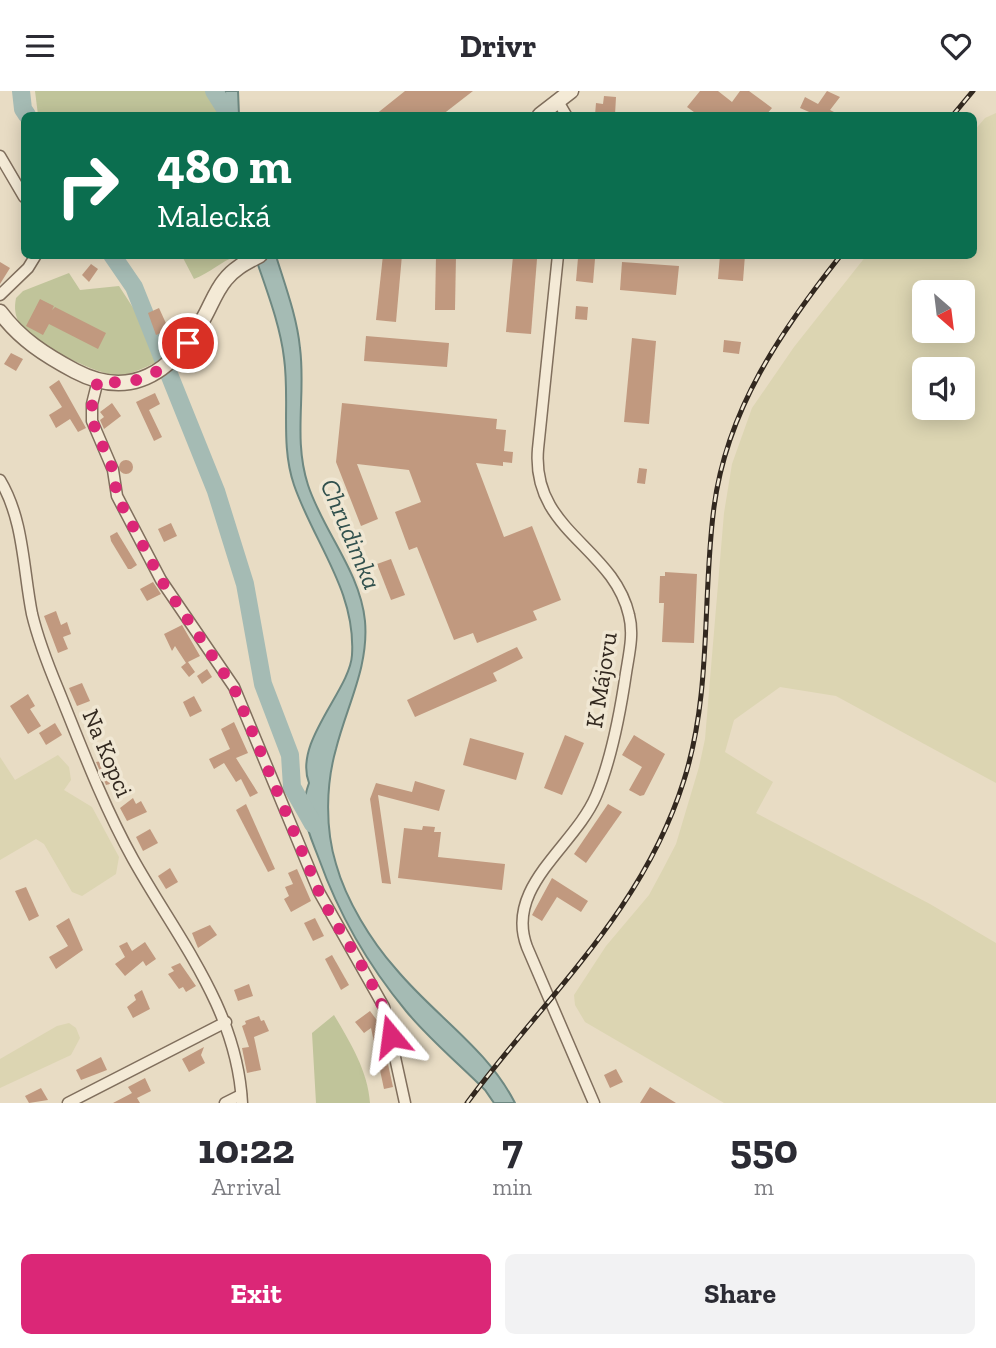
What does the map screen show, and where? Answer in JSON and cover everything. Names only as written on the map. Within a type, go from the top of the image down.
[{"type":"street","points":[[563,109],[571,91]]},
{"type":"street","points":[[0,156],[21,192]]},
{"type":"street","points":[[0,295],[34,259]]},
{"type":"street","points":[[0,311],[33,346],[98,380],[129,382],[160,371],[173,359],[188,343],[226,278],[253,259]]},
{"type":"street","name":"K Májovu","points":[[558,259],[538,449],[538,478],[552,513],[603,567],[620,591],[629,614],[631,637],[617,721],[600,785],[582,820],[534,884],[521,912],[520,923],[527,947],[594,1103]]},
{"type":"street","points":[[98,380],[92,404],[92,421],[113,470],[117,496],[161,580],[234,688],[329,912],[384,1007],[405,1103]]},
{"type":"street","name":"Na Kopci","points":[[0,480],[17,525],[36,629],[75,730],[125,845],[203,975],[226,1023],[242,1099],[225,1103]]},
{"type":"street","points":[[68,1103],[226,1023]]},
{"type":"shaded area","points":[[996,113],[996,783],[836,696],[780,687],[734,720],[725,752],[773,782],[756,813],[930,904],[996,943],[996,1103],[724,1103],[585,1022],[575,1005],[574,995],[606,946],[649,895],[676,844],[699,767],[705,739],[724,513],[732,464],[752,408],[794,347],[864,259],[977,259],[977,127],[985,118]]},
{"type":"shaded area","points":[[58,755],[69,767],[71,780],[64,790],[92,807],[119,857],[116,874],[82,896],[72,892],[44,844],[36,839],[0,860],[0,757],[15,780]]},
{"type":"shaded area","points":[[69,1023],[76,1028],[80,1038],[71,1055],[0,1088],[0,1059],[57,1026]]},
{"type":"green space","points":[[35,91],[225,91],[226,112],[38,112]]},
{"type":"green space","points":[[184,259],[230,259],[205,274],[194,279]]},
{"type":"green space","points":[[69,273],[80,290],[119,286],[141,320],[159,361],[128,374],[107,374],[65,356],[27,331],[17,318],[16,298],[23,291]]},
{"type":"green space","points":[[334,1015],[362,1068],[370,1103],[316,1103],[312,1033]]},
{"type":"water","points":[[225,91],[238,91],[239,112],[226,112]]},
{"type":"water","points":[[256,259],[277,259],[290,301],[301,365],[300,434],[304,468],[315,502],[356,585],[365,621],[364,654],[330,777],[330,836],[340,878],[377,946],[411,986],[490,1065],[515,1103],[494,1103],[485,1090],[434,1041],[392,994],[345,920],[308,830],[304,803],[309,783],[306,767],[309,751],[349,669],[352,655],[351,632],[341,588],[302,506],[290,470],[286,438],[286,374],[272,307]]},
{"type":"building","points":[[405,91],[473,91],[446,112],[379,112]]},
{"type":"building","points":[[700,91],[718,91],[732,102],[740,91],[749,91],[772,108],[769,112],[694,112],[687,107]]},
{"type":"building","points":[[827,91],[840,97],[830,110],[834,112],[809,112],[800,108],[805,97],[818,104]]},
{"type":"building","points":[[604,96],[616,97],[615,112],[595,112],[596,103],[603,104]]},
{"type":"building","points":[[383,259],[402,259],[396,322],[376,320]]},
{"type":"building","points":[[436,259],[456,259],[455,310],[435,310]]},
{"type":"building","points":[[513,259],[537,259],[531,334],[506,332]]},
{"type":"building","points":[[578,259],[595,259],[593,283],[576,281]]},
{"type":"building","points":[[720,259],[745,259],[743,281],[718,279]]},
{"type":"building","points":[[0,262],[10,268],[0,284]]},
{"type":"building","points":[[622,262],[679,266],[676,295],[620,290]]},
{"type":"building","points":[[91,264],[98,269],[89,282],[82,275]]},
{"type":"building","points":[[40,299],[54,306],[52,310],[55,307],[106,333],[98,349],[49,324],[43,335],[26,326]]},
{"type":"building","points":[[576,306],[588,307],[587,320],[575,319]]},
{"type":"building","points":[[159,308],[169,330],[156,335],[148,313]]},
{"type":"building","points":[[366,336],[449,343],[447,367],[364,361]]},
{"type":"building","points":[[632,338],[656,341],[649,424],[624,422]]},
{"type":"building","points":[[724,340],[741,342],[739,354],[723,352]]},
{"type":"building","points":[[11,353],[23,359],[16,371],[4,364]]},
{"type":"building","points":[[59,380],[86,428],[78,432],[70,419],[56,428],[49,415],[62,407],[49,387]]},
{"type":"building","points":[[155,393],[160,404],[149,410],[162,437],[154,441],[136,402]]},
{"type":"building","points":[[112,403],[121,416],[104,429],[100,420],[104,417],[100,412]]},
{"type":"building","points":[[342,403],[497,419],[496,429],[506,430],[504,451],[513,452],[512,463],[503,462],[503,466],[476,463],[504,537],[532,526],[561,600],[533,611],[537,620],[477,643],[473,633],[454,640],[417,547],[409,550],[395,512],[421,502],[409,470],[357,464],[378,519],[361,526],[336,462]]},
{"type":"building","points":[[126,460],[131,462],[131,472],[126,474],[121,472],[119,467],[121,462]]},
{"type":"building","points":[[639,468],[647,469],[645,484],[637,483]]},
{"type":"building","points":[[171,523],[177,536],[164,542],[158,529]]},
{"type":"building","points":[[117,532],[137,565],[131,569],[128,569],[111,541],[110,536]]},
{"type":"building","points":[[391,559],[405,595],[391,600],[377,564]]},
{"type":"building","points":[[665,572],[697,574],[694,643],[662,642],[664,603],[659,603],[660,576],[665,576]]},
{"type":"building","points":[[153,582],[161,594],[147,601],[140,589]]},
{"type":"building","points":[[56,611],[61,625],[67,622],[71,634],[63,637],[68,649],[58,653],[44,616]]},
{"type":"building","points":[[182,625],[200,656],[188,662],[195,672],[189,677],[181,667],[186,663],[175,646],[172,651],[164,634]]},
{"type":"building","points":[[517,647],[523,658],[493,673],[497,681],[415,717],[407,700]]},
{"type":"building","points":[[207,669],[212,677],[202,684],[197,676]]},
{"type":"building","points":[[82,683],[90,701],[77,706],[69,688]]},
{"type":"building","points":[[28,694],[35,706],[30,709],[41,726],[28,734],[10,706]]},
{"type":"building","points":[[194,696],[202,711],[190,717],[183,702]]},
{"type":"building","points":[[234,722],[248,753],[236,758],[258,793],[250,797],[241,779],[236,782],[224,763],[214,769],[209,759],[230,749],[221,729]]},
{"type":"building","points":[[55,723],[62,735],[46,745],[39,733]]},
{"type":"building","points":[[565,735],[584,743],[562,795],[544,788]]},
{"type":"building","points":[[634,735],[665,754],[644,795],[640,796],[629,790],[642,767],[622,755]]},
{"type":"building","points":[[470,738],[524,753],[516,780],[463,765]]},
{"type":"building","points":[[115,753],[117,766],[110,768],[114,783],[106,785],[96,762],[106,760],[105,754]]},
{"type":"building","points":[[415,781],[445,790],[439,811],[378,795],[391,884],[382,883],[370,799],[376,783],[412,792]]},
{"type":"building","points":[[133,798],[136,804],[141,801],[147,812],[127,821],[120,808]]},
{"type":"building","points":[[246,804],[275,869],[268,872],[236,810]]},
{"type":"building","points":[[608,804],[622,812],[586,863],[574,854]]},
{"type":"building","points":[[423,826],[435,827],[434,832],[441,832],[438,857],[505,864],[502,890],[398,878],[404,828],[422,830]]},
{"type":"building","points":[[150,829],[158,843],[143,851],[136,837]]},
{"type":"building","points":[[170,868],[178,882],[166,889],[158,876]]},
{"type":"building","points":[[297,869],[311,901],[291,912],[284,899],[289,896],[285,887],[293,884],[288,873]]},
{"type":"building","points":[[552,878],[588,901],[581,912],[557,897],[542,921],[532,915]]},
{"type":"building","points":[[26,887],[39,916],[29,921],[15,891]]},
{"type":"building","points":[[69,918],[83,950],[56,969],[49,957],[68,946],[56,926]]},
{"type":"building","points":[[315,918],[324,936],[313,941],[304,923]]},
{"type":"building","points":[[210,925],[217,935],[198,948],[192,933]]},
{"type":"building","points":[[127,942],[132,951],[145,942],[156,959],[146,966],[143,961],[125,976],[115,964],[125,957],[119,946]]},
{"type":"building","points":[[332,955],[349,985],[341,990],[325,959]]},
{"type":"building","points":[[180,963],[196,986],[186,992],[183,987],[179,989],[168,974],[174,971],[171,967]]},
{"type":"building","points":[[249,984],[253,996],[238,1001],[234,990]]},
{"type":"building","points":[[142,990],[150,1009],[133,1018],[127,1007],[136,1000],[134,995]]},
{"type":"building","points":[[370,1011],[379,1023],[393,1087],[384,1089],[371,1028],[364,1033],[355,1022]]},
{"type":"building","points":[[259,1016],[269,1031],[254,1037],[261,1070],[247,1073],[242,1048],[249,1047],[242,1026],[246,1024],[245,1021]]},
{"type":"building","points":[[204,1047],[201,1055],[205,1063],[189,1072],[182,1059]]},
{"type":"building","points":[[101,1057],[107,1070],[81,1080],[76,1070]]},
{"type":"building","points":[[616,1069],[623,1082],[610,1088],[604,1075]]},
{"type":"building","points":[[145,1078],[151,1091],[137,1098],[140,1103],[113,1103],[132,1093],[128,1087]]},
{"type":"building","points":[[650,1087],[676,1103],[640,1103]]},
{"type":"building","points":[[41,1088],[48,1100],[29,1103],[25,1096]]},
{"type":"waterway","points":[[21,91],[25,112]]},
{"type":"waterway","points":[[214,91],[227,112]]},
{"type":"waterway","points":[[115,259],[134,287],[216,491],[245,584],[263,684],[290,755],[292,787],[313,824]]},
{"type":"railway","points":[[956,112],[973,91]]},
{"type":"railway","points":[[467,1103],[590,951],[644,871],[666,827],[684,780],[699,713],[710,541],[721,471],[731,437],[744,404],[778,342],[838,259]]},
{"type":"route","points":[[188,343],[160,371],[149,377],[121,383],[98,380],[92,404],[92,421],[115,476],[117,496],[144,550],[202,642],[228,675],[319,892],[347,946],[379,996],[387,1015],[391,1036]]},
{"type":"water label","name":"Chrudimka","points":[[351,534]]}]
